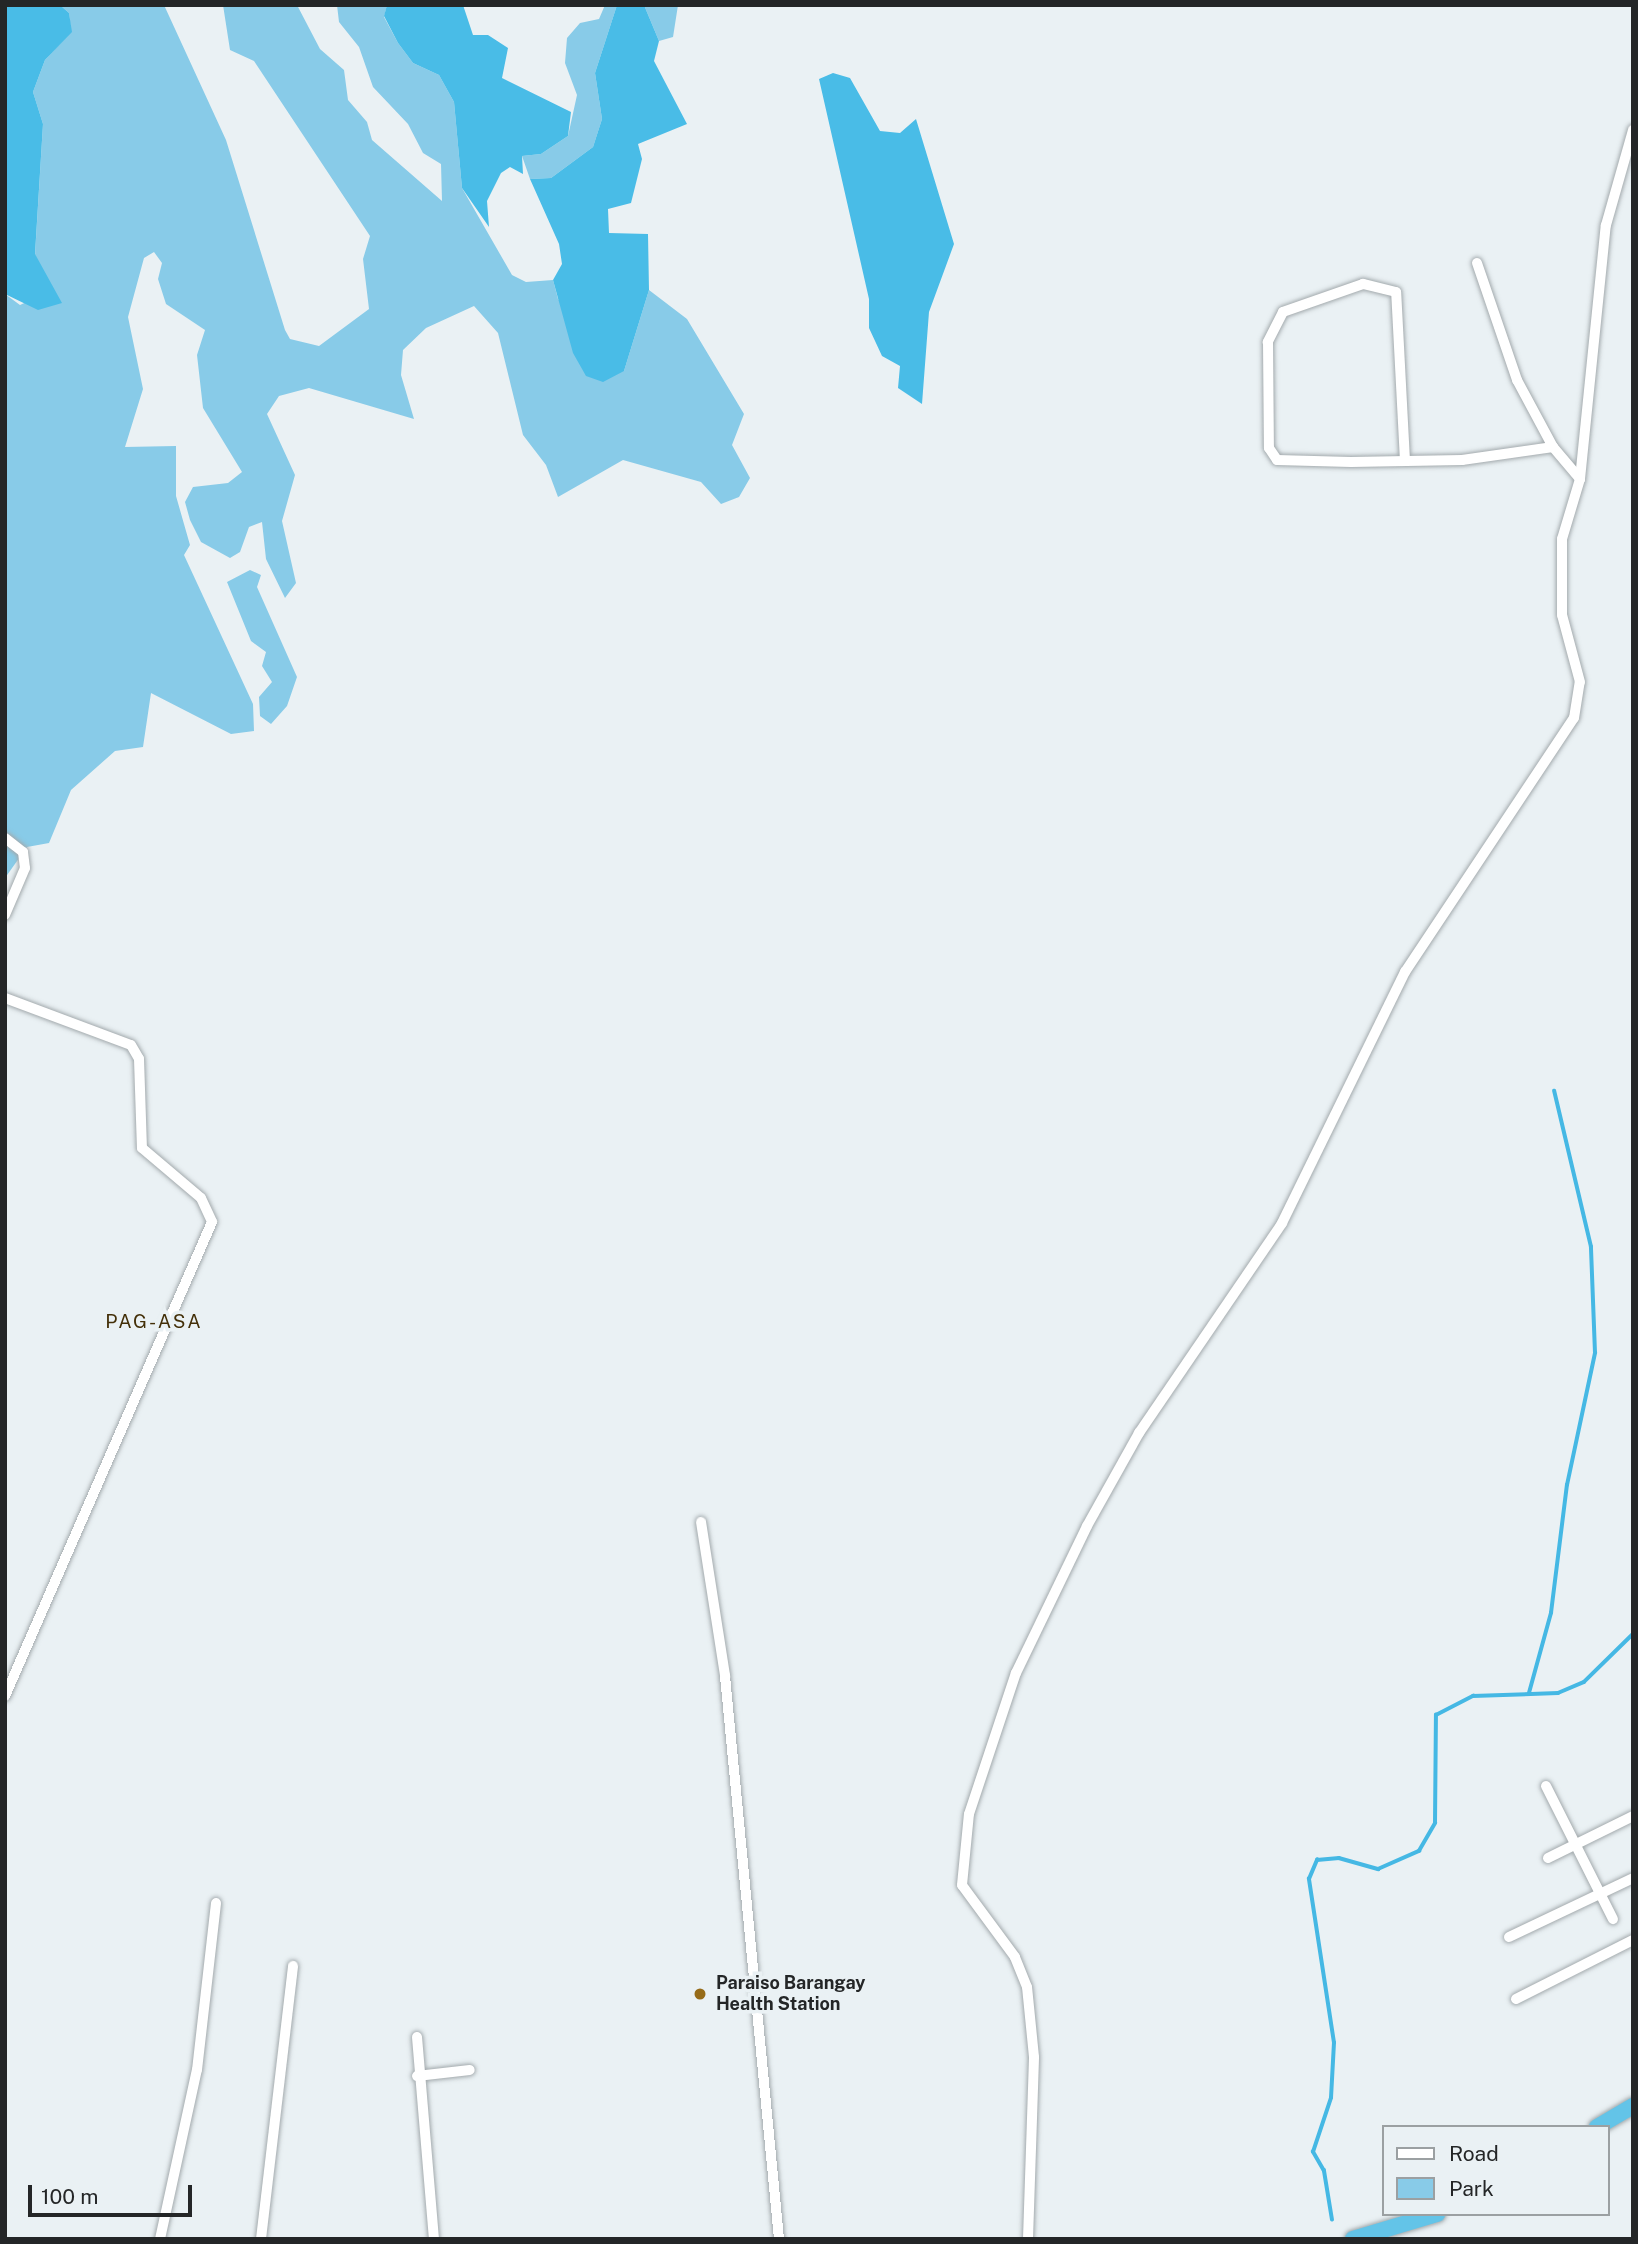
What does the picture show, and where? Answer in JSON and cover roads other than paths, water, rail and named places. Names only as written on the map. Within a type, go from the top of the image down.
[{"type":"highway","points":[[1600,2125],[1633,2106]]},
{"type":"highway","points":[[1353,2239],[1430,2216]]},
{"type":"street","points":[[1028,2239],[1034,2057],[1027,1987],[1014,1957],[962,1885],[969,1814],[1016,1673],[1087,1526],[1139,1433],[1282,1223],[1405,972],[1574,718],[1580,682],[1560,590],[1562,539],[1580,479],[1606,225],[1633,130]]},
{"type":"street","points":[[1477,263],[1517,380],[1553,447],[1580,479]]},
{"type":"street","points":[[1405,461],[1396,292],[1363,284],[1283,313],[1268,342],[1272,456],[1285,462],[1405,461],[1553,447]]},
{"type":"street","points":[[5,838],[23,852],[25,868],[5,915]]},
{"type":"street","points":[[5,998],[124,1039],[137,1051],[142,1148],[201,1198],[212,1222],[5,1696]]},
{"type":"street","points":[[701,1522],[725,1676],[779,2239]]},
{"type":"street","points":[[1546,1786],[1574,1847],[1613,1919]]},
{"type":"street","points":[[1548,1858],[1633,1816]]},
{"type":"street","points":[[1509,1937],[1633,1878]]},
{"type":"street","points":[[160,2239],[197,2070],[216,1903]]},
{"type":"street","points":[[1516,1999],[1633,1940]]},
{"type":"street","points":[[261,2239],[293,1966]]},
{"type":"street","points":[[416,2037],[417,2076],[434,2239]]},
{"type":"street","points":[[417,2076],[470,2070]]},
{"type":"waterway","points":[[1529,1693],[1551,1613],[1567,1485],[1595,1353],[1591,1247],[1554,1091]]},
{"type":"waterway","points":[[1332,2220],[1324,2171],[1313,2152],[1331,2098],[1334,2043],[1309,1879],[1317,1860],[1339,1858],[1378,1869],[1419,1851],[1435,1823],[1436,1715],[1473,1696],[1558,1693],[1584,1682],[1633,1634]]},
{"type":"place","name":"Paraiso Barangay Health Station","points":[[700,1994]]},
{"type":"district","name":"PAG-ASA","points":[[154,1322]]}]
